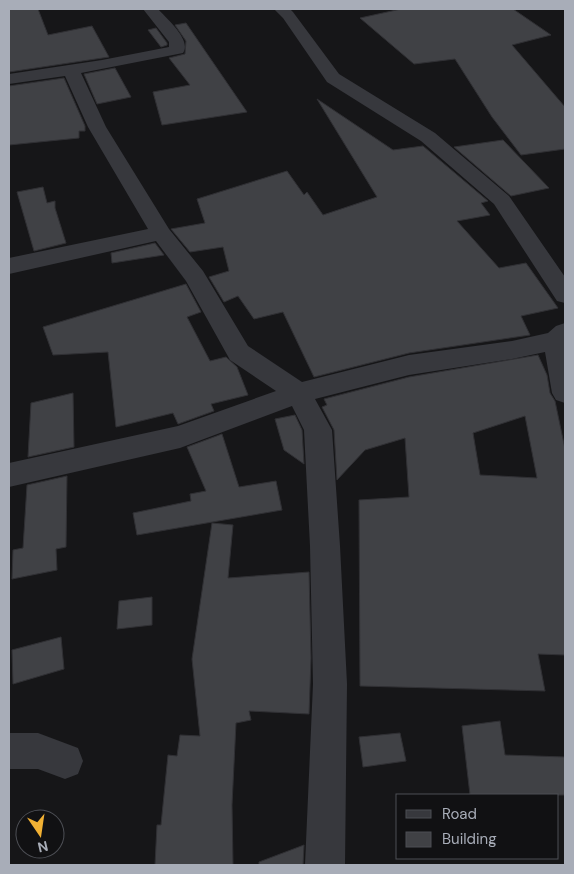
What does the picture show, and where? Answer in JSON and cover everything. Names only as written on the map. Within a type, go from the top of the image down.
[{"type":"street","points":[[9,79],[71,70],[177,50],[178,41],[150,9]]},
{"type":"street","points":[[281,9],[288,15],[333,78],[428,136],[502,200],[565,295]]},
{"type":"street","points":[[71,70],[97,127],[161,233],[195,277],[239,353],[298,393],[318,430],[325,536],[330,684],[325,865]]},
{"type":"street","points":[[9,266],[161,233]]},
{"type":"street","points":[[9,475],[180,438],[298,393],[409,365],[512,350],[562,336],[565,393]]},
{"type":"street","points":[[9,751],[38,750],[65,761]]},
{"type":"building","points":[[9,9],[38,9],[48,35],[92,26],[109,57],[9,72]]},
{"type":"building","points":[[401,9],[513,9],[551,35],[512,45],[565,107],[565,149],[521,155],[492,117],[455,59],[414,64],[360,18]]},
{"type":"building","points":[[186,23],[247,112],[162,125],[153,92],[190,85],[169,58],[185,54],[186,41],[175,25]]},
{"type":"building","points":[[156,28],[167,45],[161,47],[148,30]]},
{"type":"building","points":[[115,68],[131,97],[97,104],[84,74]]},
{"type":"building","points":[[64,78],[85,126],[85,131],[79,131],[79,138],[9,145],[9,86]]},
{"type":"building","points":[[317,99],[393,150],[423,146],[488,201],[481,203],[490,215],[457,221],[499,268],[526,263],[558,308],[521,316],[530,335],[409,353],[314,377],[283,312],[254,319],[238,296],[224,302],[209,277],[229,271],[223,247],[190,252],[171,229],[205,223],[197,199],[287,171],[304,195],[307,192],[323,215],[377,197]]},
{"type":"building","points":[[503,140],[549,188],[511,196],[454,147]]},
{"type":"building","points":[[43,187],[47,203],[55,201],[55,208],[66,243],[34,251],[17,192]]},
{"type":"building","points":[[155,243],[164,255],[112,263],[111,253]]},
{"type":"building","points":[[186,284],[201,312],[187,317],[210,361],[226,357],[237,367],[248,395],[211,404],[214,411],[178,424],[173,413],[116,427],[108,352],[53,355],[43,327]]},
{"type":"building","points":[[538,355],[547,375],[550,393],[555,401],[565,449],[565,655],[538,654],[545,691],[360,686],[359,500],[409,497],[405,438],[365,450],[337,480],[334,430],[322,407],[327,405],[324,399],[409,377]],"holes":[[[525,416],[537,478],[480,475],[473,433]]]},
{"type":"building","points":[[73,393],[74,447],[28,457],[31,403]]},
{"type":"building","points":[[295,415],[302,430],[304,464],[284,450],[275,419]]},
{"type":"building","points":[[222,434],[239,487],[276,481],[282,510],[137,535],[133,513],[191,501],[190,494],[206,491],[187,447]]},
{"type":"building","points":[[67,476],[66,547],[56,549],[57,570],[12,579],[13,550],[23,548],[27,485]]},
{"type":"building","points":[[212,523],[233,525],[228,578],[309,572],[311,658],[309,714],[249,711],[251,720],[236,723],[232,805],[233,865],[155,865],[157,825],[161,825],[168,755],[177,756],[180,735],[200,736],[192,659]]},
{"type":"building","points":[[152,597],[152,625],[117,629],[119,601]]},
{"type":"building","points":[[61,637],[64,669],[13,684],[12,650]]},
{"type":"building","points":[[500,721],[505,755],[565,757],[565,795],[470,794],[462,726]]},
{"type":"building","points":[[400,733],[406,761],[363,767],[359,737]]},
{"type":"building","points":[[304,845],[303,865],[259,865],[259,862]]}]
